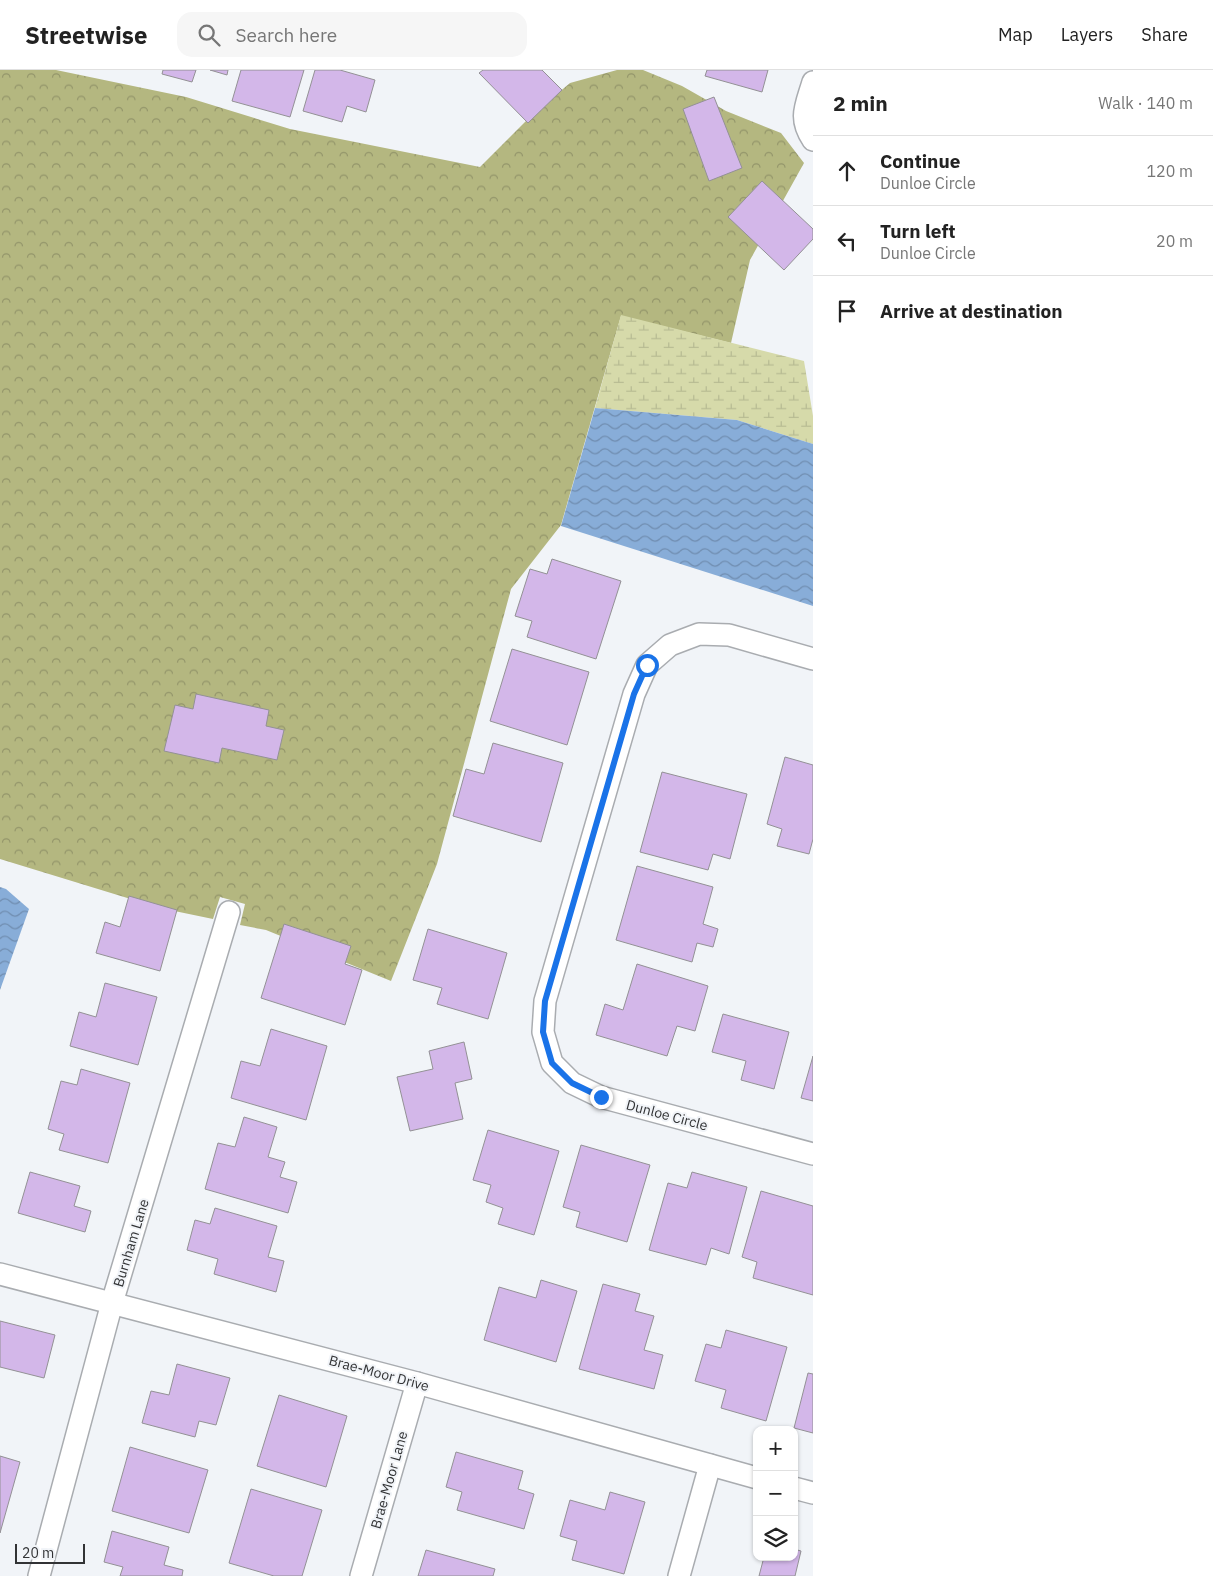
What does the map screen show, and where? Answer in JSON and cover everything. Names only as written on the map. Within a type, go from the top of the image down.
[{"type":"street","points":[[813,82],[804,113],[805,128],[813,140]]},
{"type":"street","name":"Dunloe Circle","points":[[813,659],[728,635],[698,634],[670,645],[647,665],[634,694],[545,1001],[543,1032],[552,1063],[572,1083],[601,1097],[813,1154]]},
{"type":"street","name":"Burnham Lane","points":[[39,1576],[112,1304],[229,912]]},
{"type":"street","name":"Brae-Moor Drive","points":[[0,1274],[418,1383],[753,1477]]},
{"type":"street","name":"Brae-Moor Lane","points":[[361,1576],[418,1383]]},
{"type":"street","points":[[678,1576],[710,1465]]},
{"type":"street","points":[[798,1489],[813,1493]]},
{"type":"green space","points":[[0,70],[56,70],[186,97],[290,129],[480,167],[531,116],[570,83],[617,70],[643,70],[682,86],[726,111],[781,133],[804,163],[750,260],[731,343],[621,316],[561,525],[511,589],[437,864],[391,981],[266,930],[240,925],[245,904],[220,897],[213,919],[160,908],[0,859]]},
{"type":"green space","points":[[621,315],[804,361],[813,416],[813,444],[737,420],[595,408]]},
{"type":"water","points":[[595,408],[737,420],[813,444],[813,606],[561,526]]},
{"type":"water","points":[[0,887],[6,889],[29,909],[0,990]]},
{"type":"building","points":[[163,70],[196,70],[192,82],[162,74]]},
{"type":"building","points":[[210,70],[228,70],[227,75]]},
{"type":"building","points":[[241,70],[304,70],[290,117],[232,101]]},
{"type":"building","points":[[315,70],[340,70],[375,80],[366,112],[347,106],[342,122],[303,111]]},
{"type":"building","points":[[483,70],[542,70],[562,90],[528,123],[479,73]]},
{"type":"building","points":[[707,70],[768,70],[762,92],[705,76]]},
{"type":"building","points":[[714,97],[742,168],[709,181],[683,109]]},
{"type":"building","points":[[762,181],[813,229],[813,239],[784,270],[728,217]]},
{"type":"building","points":[[552,559],[621,581],[596,659],[527,637],[532,621],[515,616],[530,569],[547,574]]},
{"type":"building","points":[[512,649],[589,672],[567,745],[490,721]]},
{"type":"building","points":[[196,694],[269,710],[266,726],[284,730],[277,760],[222,748],[219,763],[164,751],[175,705],[193,709]]},
{"type":"building","points":[[493,743],[563,763],[541,842],[453,816],[466,769],[484,774]]},
{"type":"building","points":[[785,757],[813,765],[813,839],[809,854],[777,846],[782,829],[767,824]]},
{"type":"building","points":[[662,772],[747,794],[730,859],[713,854],[708,870],[640,852]]},
{"type":"building","points":[[637,866],[713,887],[703,924],[718,929],[713,947],[697,943],[692,962],[616,940]]},
{"type":"building","points":[[129,896],[177,910],[160,971],[96,953],[105,922],[120,927]]},
{"type":"building","points":[[284,924],[351,946],[345,964],[362,970],[345,1025],[261,998]]},
{"type":"building","points":[[428,929],[507,953],[488,1019],[437,1004],[442,988],[413,980]]},
{"type":"building","points":[[637,964],[708,986],[695,1031],[677,1026],[667,1056],[596,1035],[605,1004],[623,1010]]},
{"type":"building","points":[[105,983],[157,997],[138,1065],[70,1046],[79,1012],[96,1017]]},
{"type":"building","points":[[723,1014],[789,1032],[774,1089],[741,1080],[746,1061],[712,1052]]},
{"type":"building","points":[[271,1029],[327,1046],[306,1120],[231,1098],[241,1061],[260,1066]]},
{"type":"building","points":[[464,1042],[472,1079],[455,1083],[463,1119],[410,1131],[397,1077],[433,1069],[429,1051]]},
{"type":"building","points":[[813,1056],[813,1101],[801,1098]]},
{"type":"building","points":[[81,1069],[130,1083],[108,1163],[59,1150],[64,1134],[48,1129],[61,1081],[77,1085]]},
{"type":"building","points":[[244,1117],[277,1127],[268,1157],[285,1162],[280,1177],[297,1182],[288,1213],[205,1189],[218,1143],[235,1147]]},
{"type":"building","points":[[488,1130],[559,1151],[534,1235],[498,1224],[503,1208],[486,1202],[491,1185],[473,1180]]},
{"type":"building","points":[[581,1145],[650,1165],[627,1242],[576,1227],[580,1212],[563,1207]]},
{"type":"building","points":[[30,1172],[80,1186],[74,1206],[91,1211],[85,1232],[18,1213]]},
{"type":"building","points":[[692,1172],[747,1187],[729,1254],[711,1248],[706,1265],[649,1250],[668,1183],[687,1188]]},
{"type":"building","points":[[761,1191],[813,1206],[813,1295],[753,1278],[757,1262],[742,1257]]},
{"type":"building","points":[[215,1208],[277,1226],[268,1257],[284,1261],[276,1292],[214,1274],[218,1259],[187,1250],[195,1220],[210,1224]]},
{"type":"building","points":[[541,1280],[577,1291],[556,1362],[484,1340],[499,1287],[536,1298]]},
{"type":"building","points":[[603,1284],[640,1294],[635,1311],[654,1316],[644,1350],[663,1355],[654,1389],[579,1369]]},
{"type":"building","points":[[0,1321],[55,1335],[44,1378],[0,1367]]},
{"type":"building","points":[[726,1330],[787,1347],[766,1421],[721,1408],[726,1390],[695,1381],[706,1344],[721,1348]]},
{"type":"building","points":[[177,1364],[230,1378],[216,1425],[199,1421],[195,1437],[142,1423],[151,1391],[169,1395]]},
{"type":"building","points":[[808,1373],[813,1374],[813,1433],[798,1429],[798,1426],[795,1426]]},
{"type":"building","points":[[279,1395],[347,1416],[326,1487],[257,1466]]},
{"type":"building","points":[[130,1447],[208,1470],[189,1533],[112,1511]]},
{"type":"building","points":[[456,1452],[523,1471],[518,1489],[534,1494],[524,1529],[457,1510],[462,1492],[446,1487]]},
{"type":"building","points":[[0,1456],[20,1462],[0,1533]]},
{"type":"building","points":[[251,1489],[322,1510],[302,1576],[274,1576],[229,1563]]},
{"type":"building","points":[[610,1492],[645,1502],[624,1574],[572,1560],[577,1541],[560,1536],[570,1500],[605,1510]]},
{"type":"building","points":[[112,1531],[169,1547],[164,1565],[183,1570],[182,1576],[120,1576],[123,1567],[104,1562]]},
{"type":"building","points":[[426,1550],[495,1569],[493,1576],[418,1576]]},
{"type":"building","points":[[798,1550],[801,1551],[795,1576],[759,1576],[763,1561],[798,1561]]},
{"type":"route","points":[[601,1097],[572,1083],[552,1063],[543,1032],[545,1001],[634,694],[647,665]]}]
